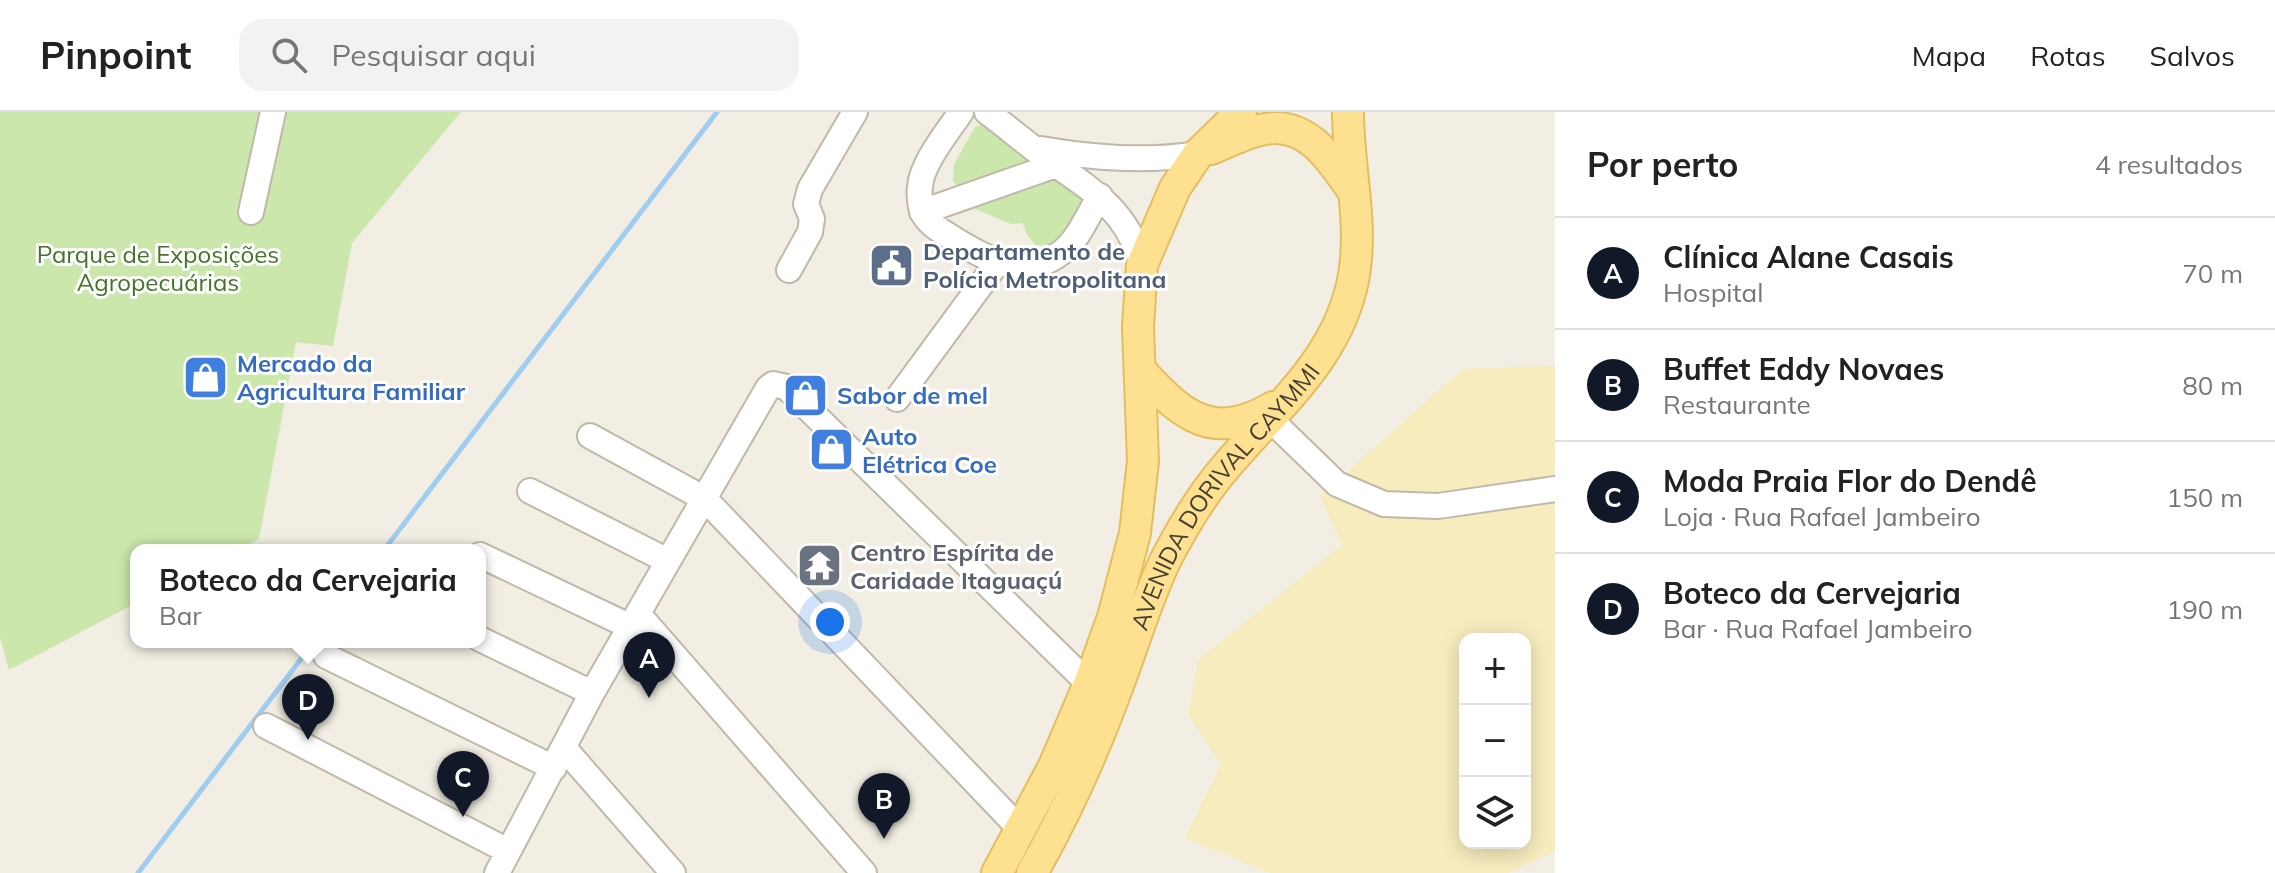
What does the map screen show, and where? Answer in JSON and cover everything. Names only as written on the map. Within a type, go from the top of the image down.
[{"type":"main road","name":"AVENIDA DORIVAL CAYMMI","points":[[997,873],[1054,766],[1089,684],[1113,617],[1135,533],[1143,461],[1138,327],[1142,265],[1175,188],[1198,154],[1241,112]]},
{"type":"main road","name":"AVENIDA DORIVAL CAYMMI","points":[[1032,873],[1055,833],[1100,728],[1147,603],[1183,527],[1223,470],[1291,396],[1331,342],[1353,279],[1358,245],[1348,112]]},
{"type":"main road","points":[[1198,154],[1265,129],[1292,131],[1306,137],[1328,156],[1356,195]]},
{"type":"main road","points":[[1142,372],[1180,410],[1215,425],[1254,418],[1291,396]]},
{"type":"street","points":[[251,212],[273,112]]},
{"type":"street","points":[[789,270],[810,232],[812,219],[806,204],[810,189],[855,112]]},
{"type":"street","points":[[961,112],[921,178],[922,212],[935,227],[997,263],[1016,266],[1035,264],[1062,253],[1075,238],[1100,196]]},
{"type":"street","points":[[987,112],[1100,196],[1128,227],[1137,244],[1142,265]]},
{"type":"street","points":[[1031,147],[1090,158],[1137,160],[1198,154]]},
{"type":"street","points":[[922,212],[1056,165]]},
{"type":"street","points":[[897,399],[997,263]]},
{"type":"street","points":[[266,726],[503,862],[592,693],[773,384],[786,387],[1089,684]]},
{"type":"street","points":[[1270,419],[1337,484],[1384,504],[1438,506],[1555,489]]},
{"type":"street","points":[[590,436],[705,499],[1021,830]]},
{"type":"street","points":[[530,491],[668,561]]},
{"type":"street","points":[[486,558],[635,621],[864,873]]},
{"type":"street","points":[[486,642],[592,693]]},
{"type":"street","points":[[326,656],[559,758],[673,873]]},
{"type":"green space","name":"Parque de Exposições Agropecuárias","points":[[0,112],[461,112],[352,243],[333,346],[296,342],[259,539],[249,544],[130,544],[130,606],[9,670],[0,638]]},
{"type":"green space","points":[[986,123],[1039,161],[962,192],[953,181],[954,164],[975,127]]},
{"type":"green space","points":[[1050,175],[1079,193],[1084,202],[1056,247],[1035,245],[1023,223],[1011,224],[975,209],[974,199]]},
{"type":"sand","points":[[1555,366],[1555,851],[1508,873],[1270,873],[1185,838],[1221,764],[1188,715],[1198,660],[1342,545],[1320,496],[1463,369]]},
{"type":"waterway","points":[[389,544],[717,112]]},
{"type":"waterway","points":[[138,873],[309,648]]},
{"type":"place","name":"Departamento de Polícia Metropolitana","points":[[892,265]]},
{"type":"place","name":"Mercado da Agricultura Familiar","points":[[206,377]]},
{"type":"place","name":"Sabor de mel","points":[[806,395]]},
{"type":"place","name":"Auto Elétrica Coe","points":[[831,450]]},
{"type":"place","name":"Centro Espírita de Caridade Itaguaçú","points":[[819,566]]},
{"type":"place","name":"Clínica Alane Casais","points":[[649,698]]},
{"type":"place","name":"Boteco da Cervejaria","points":[[308,740]]},
{"type":"place","name":"Moda Praia Flor do Dendê","points":[[463,817]]},
{"type":"place","name":"Buffet Eddy Novaes","points":[[884,839]]}]
